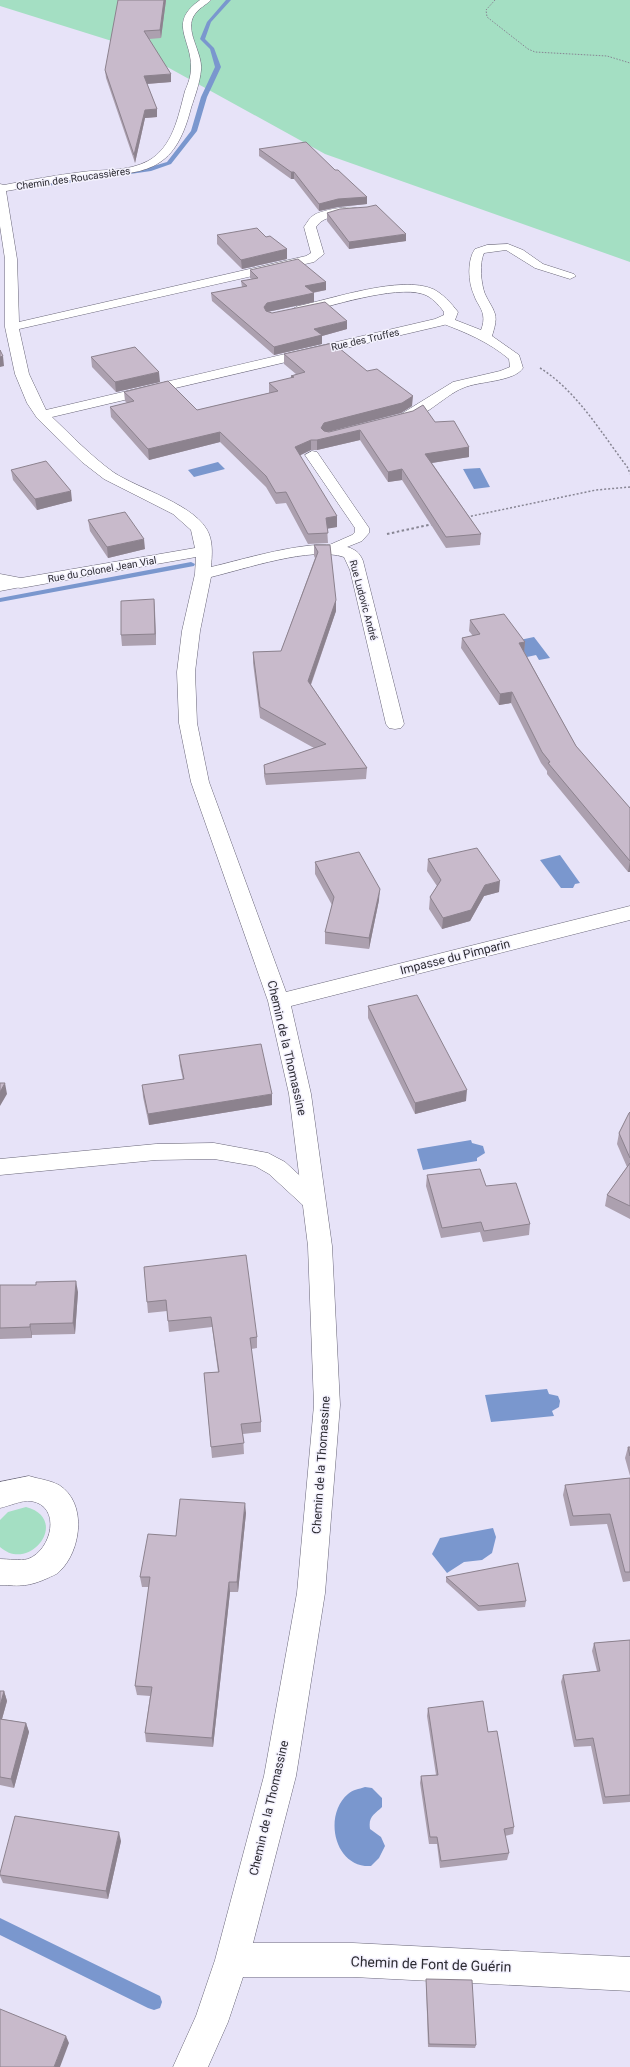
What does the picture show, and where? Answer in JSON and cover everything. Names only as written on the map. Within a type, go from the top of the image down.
[{"type":"street","name":"Chemin des Roucassières","points":[[0,188],[63,178],[130,170],[147,165],[160,157],[167,150],[182,123],[196,72],[194,52],[186,25],[188,18],[196,7],[206,0]]},
{"type":"street","name":"Chemin de la Thomassine","points":[[0,188],[12,327],[22,374],[34,403],[42,415],[87,459],[110,476],[166,504],[189,519],[201,534],[204,551],[203,574],[191,631],[186,672],[186,705],[188,723],[200,782],[279,1001],[300,1094],[320,1246],[327,1405],[311,1593],[280,1776],[232,1960],[210,2022],[190,2067]]},
{"type":"street","points":[[12,327],[310,259],[318,254],[310,227],[313,221],[326,214],[372,209]]},
{"type":"street","points":[[287,313],[408,288],[427,291],[434,295],[451,312],[450,317],[445,320]]},
{"type":"street","name":"Rue des Truffes","points":[[42,415],[445,320]]},
{"type":"street","points":[[203,574],[306,551],[338,550]]},
{"type":"street","name":"Rue Ludovic André","points":[[338,550],[354,558],[356,564],[395,724]]},
{"type":"street","name":"Rue du Colonel Jean Vial","points":[[0,579],[6,582],[21,583],[204,551]]},
{"type":"street","name":"Impasse du Pimparin","points":[[279,1001],[630,913]]},
{"type":"street","points":[[0,1495],[14,1490],[29,1488],[42,1491],[54,1498],[62,1508],[66,1520],[66,1534],[61,1547],[52,1559],[40,1568],[26,1574],[11,1575],[0,1572]]},
{"type":"street","name":"Chemin de Font de Guérin","points":[[232,1960],[353,1960],[630,1974]]},
{"type":"lane","points":[[486,337],[490,320],[489,313],[479,294],[476,281],[476,257],[479,252],[487,248],[508,248],[520,252],[539,266],[570,276]]},
{"type":"lane","points":[[386,422],[413,415],[458,385],[513,371],[517,368],[515,358],[486,337],[445,320]]},
{"type":"lane","points":[[312,454],[362,528],[362,533],[357,538],[338,550]]},
{"type":"lane","points":[[0,587],[21,583]]},
{"type":"lane","points":[[0,1166],[156,1152],[214,1151],[260,1160],[277,1168],[314,1202]]},
{"type":"path","points":[[495,0],[486,10],[487,17],[528,49],[541,53],[607,56],[630,63]]},
{"type":"path","points":[[515,358],[555,376],[628,468],[630,474]]},
{"type":"path","points":[[460,518],[596,490],[630,487]]},
{"type":"path","points":[[338,550],[354,543],[437,523]]},
{"type":"green space","points":[[0,0],[630,0],[630,262],[325,154],[131,47],[0,6]]},
{"type":"green space","points":[[26,1507],[39,1513],[45,1522],[45,1532],[41,1542],[33,1549],[23,1554],[12,1554],[0,1547],[0,1520],[8,1512]]},
{"type":"water","points":[[218,462],[225,469],[194,477],[188,470]]},
{"type":"water","points":[[480,468],[490,487],[474,489],[463,469]]},
{"type":"water","points":[[534,637],[550,658],[539,660],[536,655],[527,657],[515,641]]},
{"type":"water","points":[[560,855],[580,883],[575,884],[573,888],[561,888],[540,860]]},
{"type":"water","points":[[471,1140],[472,1143],[483,1146],[485,1153],[477,1158],[477,1161],[423,1170],[417,1149]]},
{"type":"water","points":[[547,1389],[549,1394],[558,1396],[560,1401],[559,1407],[552,1411],[554,1416],[491,1422],[485,1395]]},
{"type":"water","points":[[493,1528],[496,1537],[492,1553],[482,1560],[464,1562],[447,1573],[432,1554],[440,1538]]},
{"type":"water","points":[[365,1787],[372,1788],[382,1798],[382,1807],[371,1818],[370,1829],[381,1837],[385,1846],[379,1858],[371,1866],[358,1864],[348,1859],[341,1850],[336,1839],[335,1827],[336,1814],[340,1803],[348,1794]]},
{"type":"building","points":[[118,0],[164,0],[160,30],[144,31],[171,74],[144,76],[157,109],[145,110],[134,155],[105,70]]},
{"type":"building","points":[[306,142],[335,170],[338,170],[367,197],[338,199],[319,204],[294,172],[291,172],[259,149]]},
{"type":"building","points":[[376,205],[406,234],[349,242],[327,213],[340,209]]},
{"type":"building","points":[[257,228],[266,237],[270,236],[287,249],[241,260],[217,235]]},
{"type":"building","points":[[298,259],[326,282],[305,286],[314,293],[267,303],[264,307],[266,311],[272,313],[325,302],[347,321],[314,329],[322,335],[274,347],[211,293],[247,286],[241,281],[258,278],[250,270]]},
{"type":"building","points":[[333,343],[367,371],[377,369],[413,396],[402,403],[324,423],[321,428],[324,431],[329,432],[413,411],[423,405],[435,422],[454,421],[469,447],[425,454],[481,534],[446,537],[402,469],[388,472],[360,430],[311,440],[295,447],[337,516],[326,518],[328,533],[308,534],[286,492],[276,493],[266,476],[220,432],[148,449],[110,407],[134,401],[124,392],[168,381],[197,410],[278,391],[269,383],[294,377],[291,376],[305,372],[284,354]]},
{"type":"building","points":[[135,347],[159,372],[115,382],[91,357]]},
{"type":"building","points":[[0,350],[3,356],[0,357]]},
{"type":"building","points":[[46,461],[71,491],[35,499],[11,470]]},
{"type":"building","points":[[125,512],[144,539],[107,547],[88,520]]},
{"type":"building","points":[[314,545],[330,545],[336,600],[308,681],[367,768],[265,774],[264,765],[326,744],[260,707],[253,652],[281,651],[318,552]]},
{"type":"building","points":[[154,599],[155,634],[121,635],[121,601]]},
{"type":"building","points":[[504,614],[525,642],[519,643],[576,746],[630,808],[630,861],[548,763],[550,762],[542,752],[512,692],[500,694],[462,638],[480,634],[470,620]]},
{"type":"building","points":[[477,848],[500,881],[485,885],[471,910],[443,918],[430,897],[441,880],[428,859]]},
{"type":"building","points":[[359,852],[380,889],[369,938],[325,932],[334,897],[315,862]]},
{"type":"building","points":[[417,995],[467,1090],[415,1103],[368,1006]]},
{"type":"building","points":[[261,1044],[272,1094],[148,1114],[142,1085],[184,1079],[179,1055]]},
{"type":"building","points":[[0,1083],[5,1083],[0,1092]]},
{"type":"building","points":[[630,1112],[630,1158],[619,1133]]},
{"type":"building","points":[[630,1163],[630,1206],[607,1195]]},
{"type":"building","points":[[480,1169],[486,1186],[516,1183],[530,1224],[484,1231],[481,1222],[442,1228],[427,1175]]},
{"type":"building","points":[[246,1255],[257,1337],[250,1338],[261,1422],[241,1424],[244,1443],[211,1447],[204,1373],[219,1372],[211,1317],[168,1321],[166,1300],[147,1302],[144,1267]]},
{"type":"building","points":[[76,1281],[73,1323],[30,1324],[30,1327],[0,1328],[0,1285],[36,1285],[36,1282]]},
{"type":"building","points":[[630,1478],[630,1572],[625,1572],[610,1514],[573,1516],[565,1485]]},
{"type":"building","points":[[180,1499],[245,1503],[237,1582],[229,1582],[212,1738],[145,1733],[152,1687],[135,1686],[150,1577],[140,1577],[148,1534],[176,1536]]},
{"type":"building","points":[[518,1563],[526,1601],[479,1606],[446,1577]]},
{"type":"building","points":[[630,1640],[630,1795],[605,1797],[593,1738],[576,1740],[563,1675],[600,1671],[594,1643]]},
{"type":"building","points":[[0,1691],[4,1691],[0,1706]]},
{"type":"building","points":[[483,1701],[488,1732],[497,1731],[514,1827],[504,1829],[509,1853],[441,1861],[437,1837],[430,1837],[421,1776],[438,1775],[428,1708]]},
{"type":"building","points":[[0,1719],[26,1723],[11,1779],[0,1777]]},
{"type":"building","points":[[15,1816],[119,1832],[106,1891],[0,1875]]},
{"type":"building","points":[[426,1979],[472,1980],[476,2045],[429,2044]]},
{"type":"building","points":[[0,2009],[66,2036],[54,2067],[0,2067]]},
{"type":"waterway","points":[[28,188],[151,169],[169,163],[194,131],[204,97],[218,67],[212,48],[202,39],[209,22],[229,0]]},
{"type":"waterway","points":[[0,600],[191,564]]},
{"type":"waterway","points":[[0,1926],[154,2002]]}]
